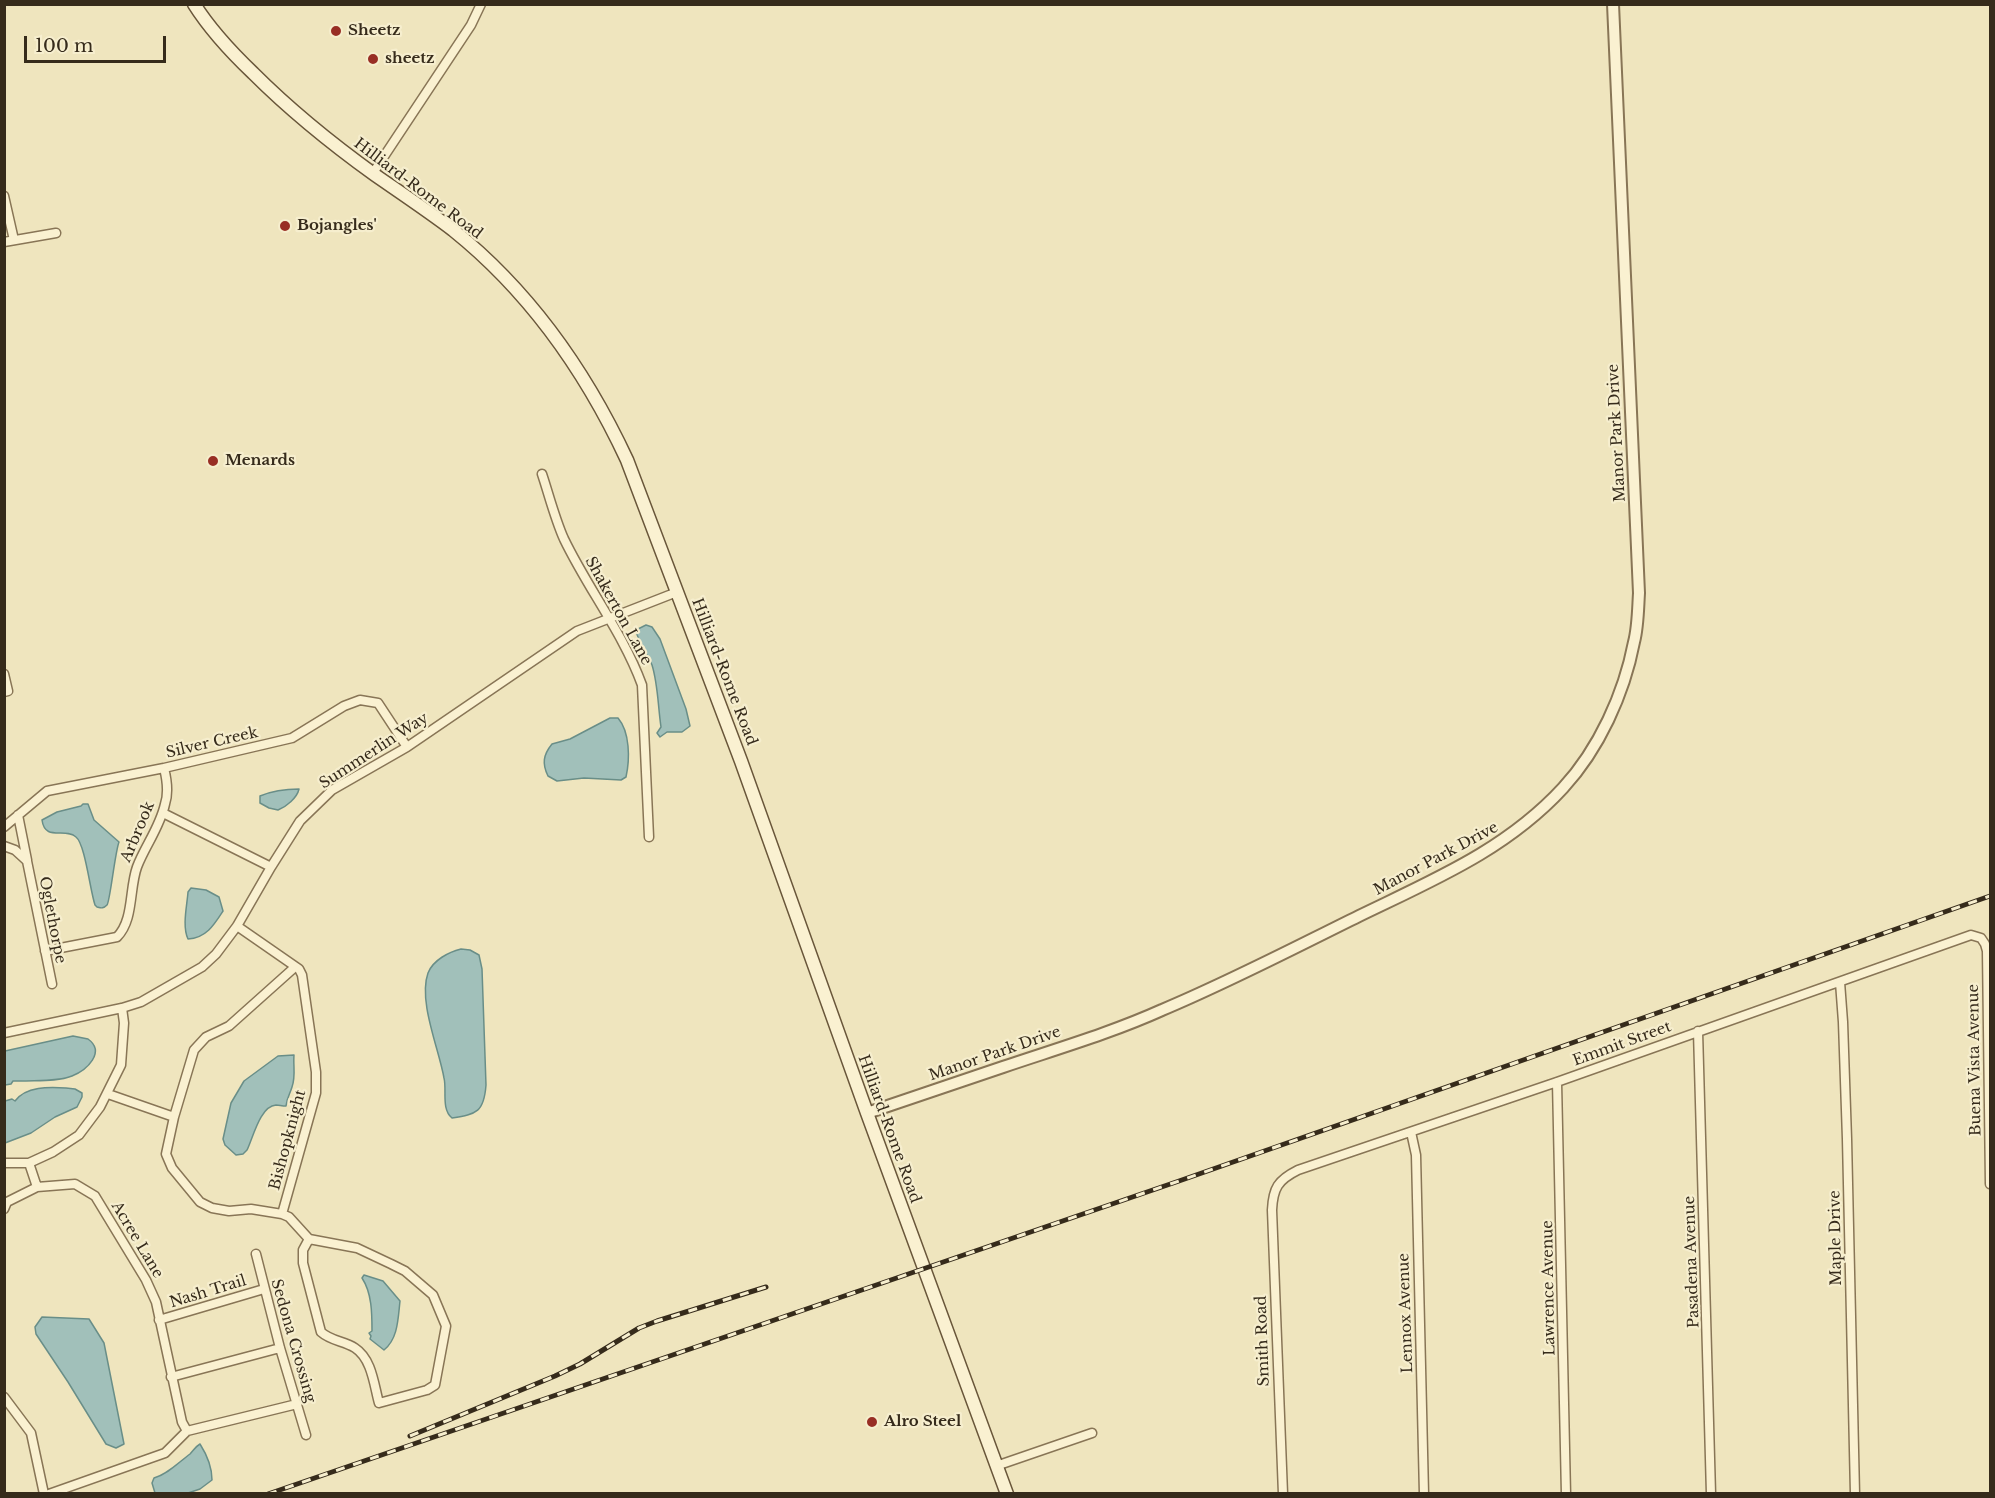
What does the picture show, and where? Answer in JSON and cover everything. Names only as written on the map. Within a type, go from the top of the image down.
[{"type":"main road","name":"Hilliard-Rome Road","points":[[194,4],[225,46],[283,102],[373,173],[466,241],[513,287],[558,340],[595,395],[619,442],[745,772],[1007,1494]]},
{"type":"street","points":[[373,173],[471,25],[481,4]]},
{"type":"street","name":"Manor Park Drive","points":[[867,1113],[1052,1051],[1161,1011],[1315,938],[1450,872],[1507,838],[1535,816],[1581,766],[1611,713],[1625,675],[1635,641],[1639,593],[1613,4]]},
{"type":"street","points":[[4,196],[9,241],[56,233]]},
{"type":"street","name":"Shakerton Lane","points":[[542,474],[564,538],[593,592],[610,616],[642,685],[649,837]]},
{"type":"street","name":"Summerlin Way","points":[[4,1033],[141,1002],[202,967],[216,954],[237,926],[300,821],[332,790],[407,747],[577,631],[610,616],[677,592]]},
{"type":"street","points":[[4,674],[6,691]]},
{"type":"street","name":"Silver Creek","points":[[4,827],[47,791],[164,768],[292,738],[344,706],[360,700],[378,703],[407,747]]},
{"type":"street","name":"Arbrook","points":[[45,951],[117,936],[124,929],[136,868],[163,813],[166,801],[168,783],[164,768]]},
{"type":"street","points":[[163,813],[271,867]]},
{"type":"street","name":"Oglethorpe","points":[[18,815],[52,984]]},
{"type":"street","name":"Oglethorpe","points":[[4,846],[15,850],[27,861]]},
{"type":"street","points":[[237,926],[296,967],[230,1026],[206,1037],[194,1050],[174,1117],[166,1154],[172,1168],[200,1202],[212,1208],[229,1211],[251,1209],[282,1214],[289,1217],[309,1239],[357,1248],[391,1263],[405,1271],[433,1294],[446,1326],[435,1385],[427,1390],[379,1403],[369,1365],[363,1355],[355,1348],[328,1338],[321,1332],[303,1263],[303,1250],[309,1239]]},
{"type":"street","name":"Emmit Street","points":[[1276,1187],[1285,1177],[1298,1170],[1557,1082],[1963,936],[1976,935],[1981,938]]},
{"type":"street","name":"Buena Vista Avenue","points":[[1981,938],[1987,951],[1990,1184]]},
{"type":"street","name":"Bishopknight","points":[[282,1214],[316,1093],[316,1072],[302,975],[296,967]]},
{"type":"street","name":"Maple Drive","points":[[1840,982],[1848,1139],[1855,1494]]},
{"type":"street","points":[[4,1163],[29,1163],[53,1152],[78,1135],[108,1094],[121,1065],[124,1023],[122,1008]]},
{"type":"street","name":"Pasadena Avenue","points":[[1698,1031],[1711,1494]]},
{"type":"street","name":"Lawrence Avenue","points":[[1557,1082],[1566,1494]]},
{"type":"street","points":[[108,1094],[174,1117]]},
{"type":"street","name":"Lennox Avenue","points":[[1411,1132],[1416,1155],[1424,1494]]},
{"type":"street","points":[[29,1163],[37,1188]]},
{"type":"street","name":"Acree Lane","points":[[4,1209],[7,1202],[37,1188],[75,1184],[94,1196],[146,1280],[156,1302],[182,1422],[188,1431]]},
{"type":"street","name":"Smith Road","points":[[1276,1187],[1272,1198],[1272,1210],[1282,1494]]},
{"type":"street","name":"Sedona Crossing","points":[[256,1254],[306,1436]]},
{"type":"street","name":"Nash Trail","points":[[159,1320],[264,1289]]},
{"type":"street","points":[[171,1377],[280,1348]]},
{"type":"street","points":[[4,1397],[30,1433],[44,1494]]},
{"type":"street","points":[[50,1494],[165,1453],[188,1431],[297,1404]]},
{"type":"street","points":[[996,1466],[1092,1433]]},
{"type":"water","points":[[646,625],[652,627],[660,639],[686,709],[690,726],[682,732],[667,732],[660,737],[657,733],[661,727],[654,672],[636,630]]},
{"type":"water","points":[[610,718],[618,718],[627,738],[626,777],[621,780],[584,778],[557,781],[548,776],[544,760],[552,744],[570,739]]},
{"type":"water","points":[[299,789],[291,802],[278,810],[260,803],[260,796],[265,794]]},
{"type":"water","points":[[88,804],[94,820],[119,842],[108,902],[102,908],[95,905],[79,841],[72,834],[47,831],[42,820],[57,812]]},
{"type":"water","points":[[191,888],[206,890],[219,897],[223,911],[205,933],[188,939],[185,916],[188,892]]},
{"type":"water","points":[[461,949],[470,950],[479,955],[482,969],[486,1085],[483,1101],[478,1110],[468,1115],[452,1118],[445,1105],[445,1083],[427,1011],[426,984],[430,968],[437,960]]},
{"type":"water","points":[[73,1036],[88,1039],[95,1049],[95,1055],[83,1070],[60,1079],[13,1081],[5,1085],[5,1051]]},
{"type":"water","points":[[294,1055],[294,1079],[286,1106],[270,1107],[261,1117],[247,1150],[243,1154],[236,1155],[225,1145],[223,1139],[231,1103],[244,1081],[278,1056]]},
{"type":"water","points":[[38,1088],[75,1089],[82,1093],[77,1107],[55,1117],[31,1133],[5,1143],[5,1101],[12,1099],[15,1101],[25,1092]]},
{"type":"water","points":[[364,1275],[383,1281],[400,1301],[395,1334],[384,1350],[370,1339],[369,1333],[372,1331],[370,1297],[362,1278]]},
{"type":"water","points":[[42,1317],[89,1319],[104,1343],[124,1444],[116,1448],[106,1444],[36,1334],[35,1327]]},
{"type":"water","points":[[200,1444],[209,1461],[212,1480],[200,1489],[188,1493],[155,1493],[152,1483],[154,1478],[173,1468]]},
{"type":"railway","points":[[268,1494],[1179,1181],[1990,896]]},
{"type":"railway","points":[[410,1436],[555,1376],[580,1364],[639,1328],[766,1287]]},
{"type":"place","name":"Sheetz","points":[[336,31]]},
{"type":"place","name":"sheetz","points":[[373,59]]},
{"type":"place","name":"Bojangles'","points":[[285,226]]},
{"type":"place","name":"Menards","points":[[213,461]]},
{"type":"place","name":"Alro Steel","points":[[872,1422]]}]
